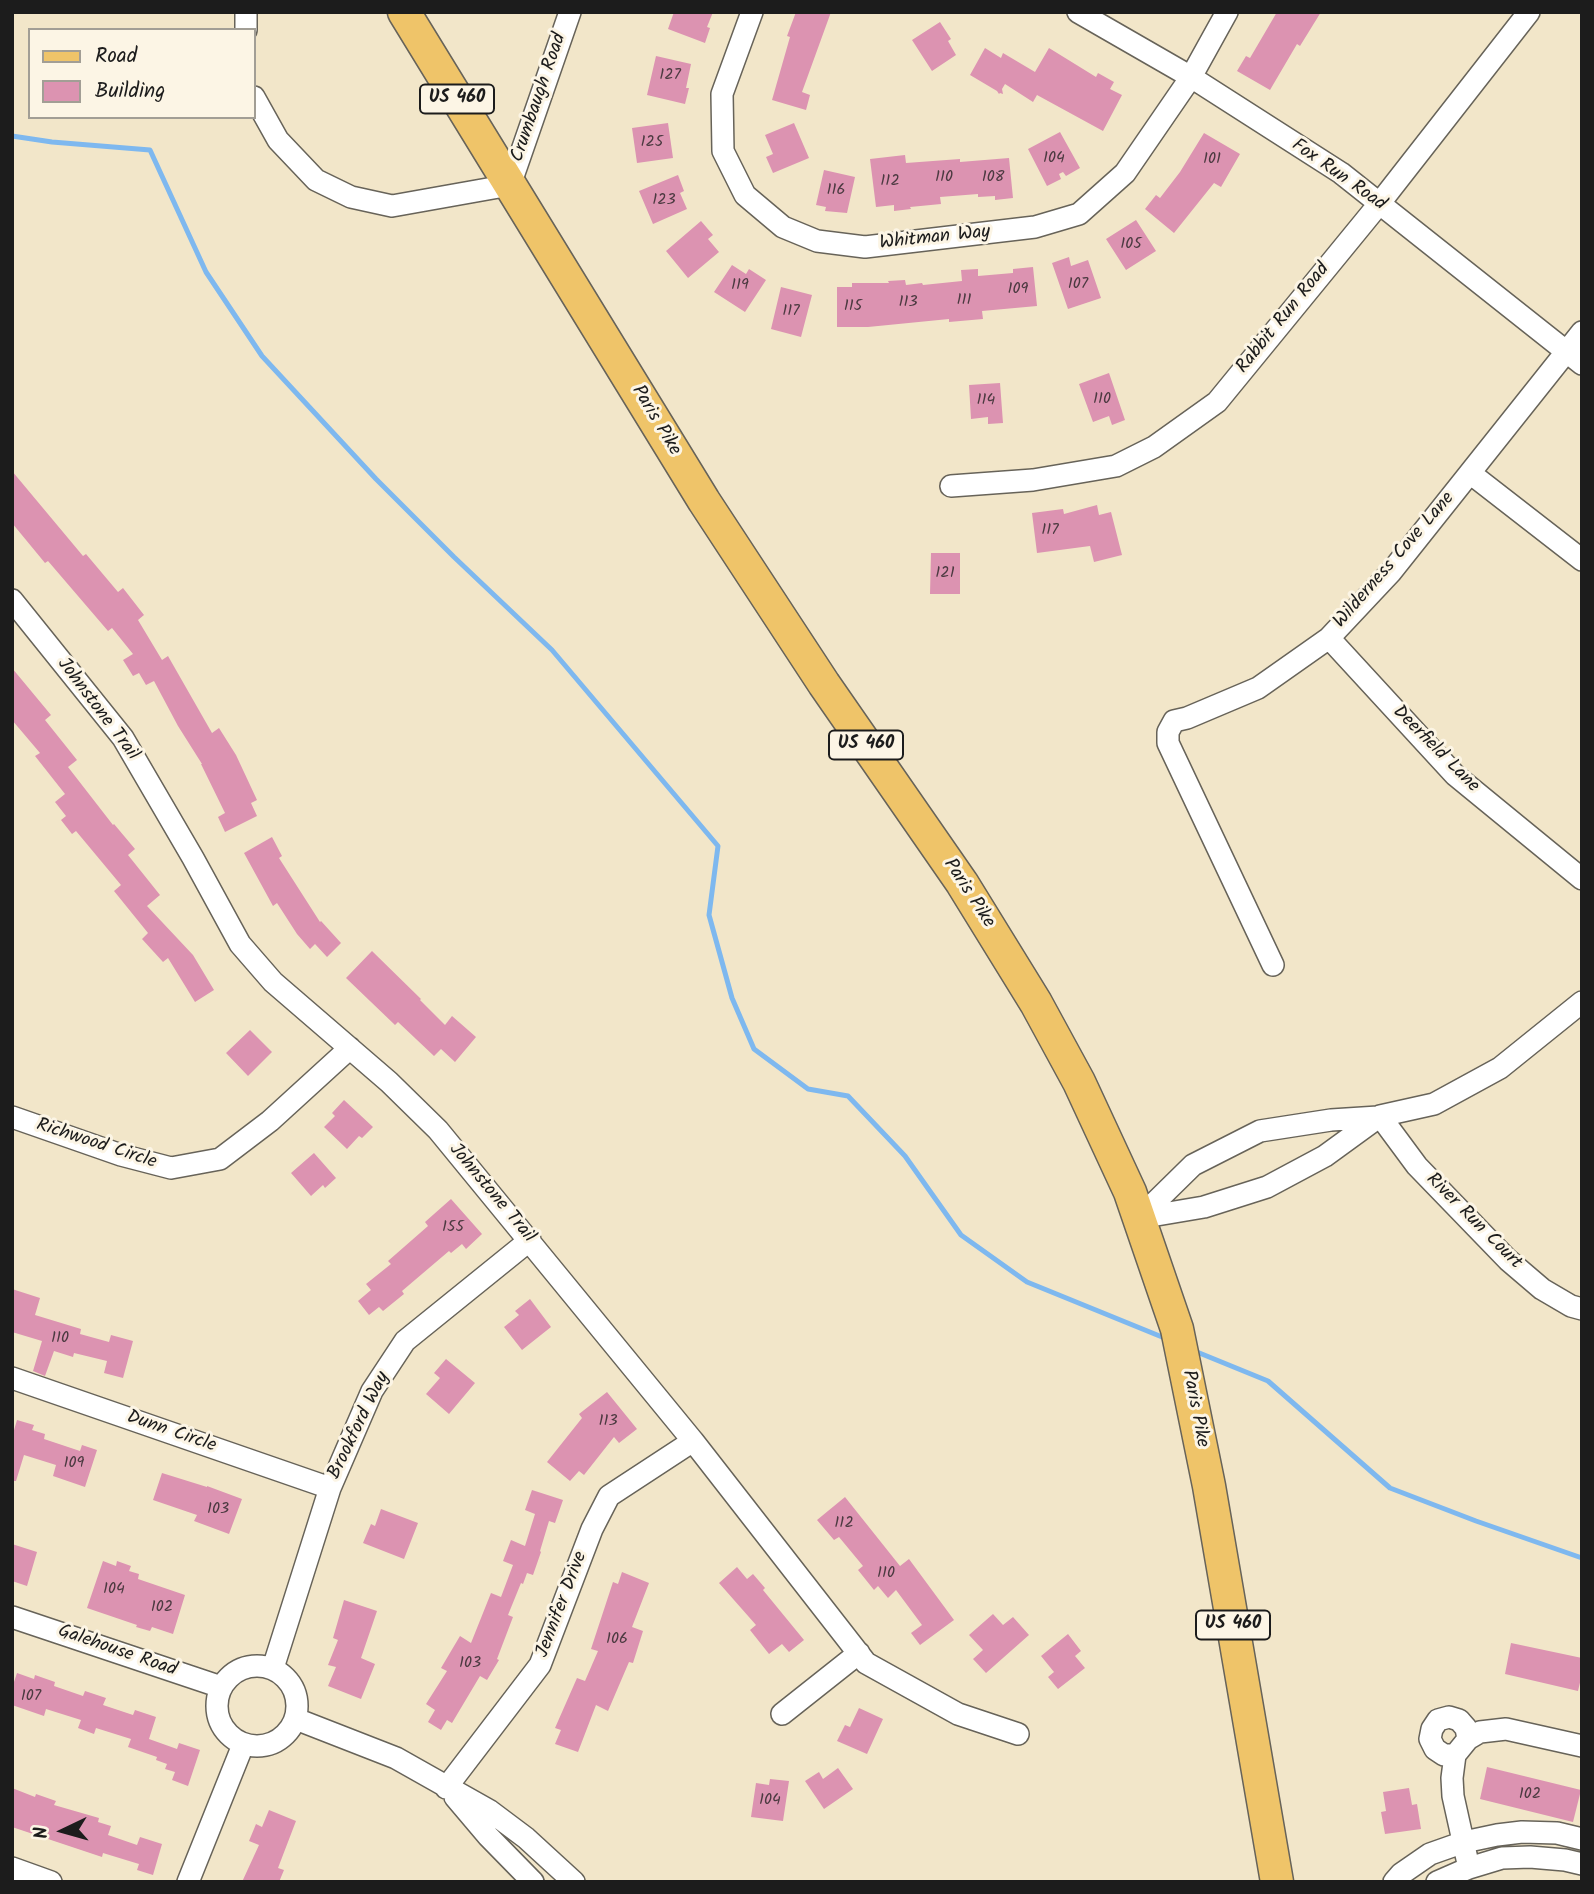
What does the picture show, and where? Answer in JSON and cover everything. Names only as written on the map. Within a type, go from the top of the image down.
[{"type":"main road","name":"Paris Pike","points":[[404,12],[704,501],[824,684],[962,883],[1036,1003],[1079,1082],[1130,1192],[1177,1329],[1209,1486],[1277,1882]]},
{"type":"street","name":"Crumbaugh Road","points":[[510,185],[570,12]]},
{"type":"street","name":"Whitman Way","points":[[752,12],[722,94],[723,151],[745,195],[783,227],[817,240],[865,247],[1035,227],[1079,214],[1125,173],[1191,77],[1227,12]]},
{"type":"street","name":"Fox Run Road","points":[[1078,12],[1191,77],[1341,173],[1574,358]]},
{"type":"street","name":"Rabbit Run Road","points":[[951,486],[1033,480],[1116,466],[1154,447],[1217,402],[1379,204],[1529,12]]},
{"type":"street","points":[[256,101],[278,140],[316,180],[351,197],[392,205],[510,185]]},
{"type":"street","name":"Wilderness Cove Lane","points":[[1273,965],[1168,743],[1168,732],[1174,722],[1258,688],[1329,638],[1391,572],[1469,473],[1574,358],[1582,332]]},
{"type":"street","points":[[1469,473],[1582,560]]},
{"type":"street","name":"Johnstone Trail","points":[[12,600],[122,738],[240,944],[273,982],[389,1082],[438,1130],[693,1441],[866,1663],[958,1714],[1018,1734]]},
{"type":"street","name":"Deerfield Lane","points":[[1329,638],[1455,775],[1582,879]]},
{"type":"street","points":[[1139,1218],[1193,1165],[1261,1131],[1331,1120],[1380,1116],[1434,1104],[1500,1068],[1582,1002]]},
{"type":"street","name":"Richwood Circle","points":[[12,1117],[121,1155],[171,1168],[220,1159],[270,1121],[350,1048]]},
{"type":"street","points":[[1139,1218],[1204,1207],[1267,1187],[1325,1156],[1380,1116]]},
{"type":"street","name":"River Run Court","points":[[1380,1116],[1417,1166],[1508,1260],[1542,1289],[1571,1306],[1582,1309]]},
{"type":"street","name":"Brookford Way","points":[[273,1668],[330,1488],[372,1391],[405,1341],[530,1240]]},
{"type":"street","name":"Dunn Circle","points":[[12,1378],[330,1488]]},
{"type":"street","name":"Jennifer Drive","points":[[446,1788],[540,1665],[592,1529],[610,1496],[693,1441]]},
{"type":"street","name":"Galehouse Road","points":[[12,1617],[221,1687]]},
{"type":"street","points":[[782,1714],[859,1653]]},
{"type":"street","points":[[258,1665],[273,1668],[289,1681],[298,1699],[296,1719],[281,1740],[269,1746],[243,1745],[225,1731],[216,1710],[221,1687],[230,1675],[243,1668],[258,1665]]},
{"type":"street","points":[[296,1719],[396,1758],[499,1818],[526,1838],[574,1882]]},
{"type":"street","points":[[1469,1868],[1453,1796],[1452,1769],[1462,1747],[1480,1732],[1506,1729],[1582,1746]]},
{"type":"street","points":[[188,1882],[243,1745]]},
{"type":"street","points":[[446,1788],[533,1882]]},
{"type":"street","points":[[1394,1882],[1430,1854],[1464,1842],[1522,1832],[1557,1833],[1582,1839]]},
{"type":"street","points":[[1437,1882],[1502,1858],[1530,1857],[1582,1864]]},
{"type":"street","points":[[12,1868],[51,1882]]},
{"type":"building","points":[[674,12],[713,12],[705,43],[668,29]]},
{"type":"building","points":[[796,12],[831,12],[802,92],[810,95],[806,110],[772,100],[790,37],[787,36]]},
{"type":"building","points":[[1277,12],[1321,12],[1300,46],[1297,44],[1270,90],[1237,71],[1246,56],[1250,58]]},
{"type":"building","points":[[940,22],[951,39],[948,41],[956,55],[932,71],[912,40]]},
{"type":"building","points":[[985,48],[1001,58],[1003,53],[1035,72],[1049,48],[1096,77],[1098,73],[1114,82],[1110,89],[1122,95],[1103,131],[1037,95],[1033,102],[1005,84],[1003,94],[999,94],[970,75]]},
{"type":"building","points":[[656,56],[691,64],[685,104],[647,95]]},
{"type":"building","points":[[668,123],[673,158],[637,163],[632,128]]},
{"type":"building","points":[[794,123],[809,158],[773,173],[766,157],[773,154],[765,135]]},
{"type":"building","points":[[1060,132],[1080,168],[1066,176],[1063,172],[1059,174],[1061,179],[1047,186],[1028,149]]},
{"type":"building","points":[[1204,133],[1240,154],[1221,187],[1214,183],[1174,233],[1145,209],[1156,195],[1160,198]]},
{"type":"building","points":[[905,155],[906,163],[1009,158],[1013,198],[995,200],[995,196],[978,197],[978,194],[940,197],[941,204],[910,207],[911,209],[894,211],[894,205],[876,207],[870,159]]},
{"type":"building","points":[[824,170],[855,177],[847,213],[825,211],[826,207],[816,205]]},
{"type":"building","points":[[678,175],[684,191],[680,193],[687,209],[653,224],[639,191]]},
{"type":"building","points":[[1136,220],[1156,251],[1126,270],[1106,239]]},
{"type":"building","points":[[701,221],[713,235],[708,239],[719,252],[688,278],[666,251]]},
{"type":"building","points":[[1069,257],[1071,266],[1088,260],[1101,298],[1068,309],[1052,263]]},
{"type":"building","points":[[732,265],[746,274],[749,269],[766,280],[745,312],[714,292]]},
{"type":"building","points":[[1033,267],[1037,306],[982,311],[983,319],[837,327],[837,287],[852,287],[852,283],[905,280],[906,285],[923,285],[962,281],[961,270],[978,269],[978,276],[1013,273],[1013,269]]},
{"type":"building","points":[[781,287],[812,295],[801,337],[771,329]]},
{"type":"building","points":[[1109,373],[1125,420],[1112,425],[1109,416],[1093,422],[1079,384]]},
{"type":"building","points":[[1000,383],[1003,423],[988,424],[988,417],[971,419],[969,385]]},
{"type":"building","points":[[12,471],[83,556],[86,554],[118,592],[123,588],[144,615],[138,620],[162,660],[168,656],[212,733],[219,728],[236,755],[257,800],[251,803],[257,816],[225,832],[218,817],[225,813],[202,764],[154,681],[146,685],[139,673],[133,676],[123,660],[133,654],[112,628],[108,631],[48,561],[45,563],[12,523]]},
{"type":"building","points":[[1097,505],[1099,515],[1111,512],[1122,555],[1094,562],[1090,546],[1037,553],[1032,513],[1063,509],[1064,514]]},
{"type":"building","points":[[931,553],[960,553],[960,594],[930,594]]},
{"type":"building","points":[[12,668],[51,715],[45,720],[77,760],[68,767],[135,849],[128,855],[160,895],[147,906],[193,955],[214,990],[195,1002],[168,958],[163,962],[142,939],[148,933],[114,891],[121,885],[76,831],[72,834],[61,820],[66,816],[55,802],[65,794],[35,756],[40,753],[12,720]]},
{"type":"building","points":[[272,837],[282,856],[279,858],[320,922],[341,943],[327,957],[315,944],[310,949],[277,903],[273,906],[244,853]]},
{"type":"building","points":[[372,951],[445,1025],[452,1016],[476,1037],[455,1062],[441,1049],[434,1056],[398,1022],[395,1025],[346,978]]},
{"type":"building","points":[[250,1030],[272,1052],[248,1076],[226,1053]]},
{"type":"building","points":[[344,1100],[373,1127],[362,1138],[359,1136],[347,1149],[324,1127],[335,1116],[332,1113]]},
{"type":"building","points":[[314,1153],[336,1178],[311,1196],[291,1173]]},
{"type":"building","points":[[451,1199],[482,1234],[466,1249],[462,1244],[451,1253],[449,1251],[383,1311],[379,1307],[369,1315],[358,1301],[371,1290],[366,1284],[391,1264],[388,1261],[428,1226],[425,1222]]},
{"type":"building","points":[[12,1289],[40,1298],[35,1315],[81,1329],[80,1334],[109,1342],[111,1335],[133,1341],[123,1378],[104,1373],[107,1361],[74,1353],[73,1357],[54,1351],[45,1376],[33,1371],[42,1341],[12,1332]]},
{"type":"building","points":[[530,1299],[551,1327],[522,1350],[504,1327],[519,1315],[515,1311]]},
{"type":"building","points":[[446,1359],[475,1383],[449,1414],[426,1394],[440,1378],[434,1373]]},
{"type":"building","points":[[607,1392],[637,1429],[619,1443],[614,1437],[584,1475],[579,1471],[570,1481],[547,1462],[582,1418],[579,1414]]},
{"type":"building","points":[[17,1420],[34,1425],[32,1430],[45,1434],[44,1439],[80,1451],[82,1445],[97,1450],[85,1487],[53,1476],[56,1465],[24,1455],[16,1481],[12,1481],[12,1437]]},
{"type":"building","points":[[162,1473],[242,1499],[229,1534],[194,1521],[197,1515],[153,1500]]},
{"type":"building","points":[[532,1490],[563,1500],[555,1523],[549,1521],[533,1575],[527,1573],[523,1584],[521,1583],[508,1615],[513,1617],[497,1659],[499,1660],[487,1680],[480,1676],[452,1723],[447,1720],[441,1730],[428,1722],[435,1710],[426,1704],[447,1671],[441,1668],[460,1636],[471,1643],[491,1593],[501,1597],[513,1565],[503,1561],[511,1540],[525,1546],[535,1514],[525,1510]]},
{"type":"building","points":[[845,1497],[900,1566],[909,1559],[954,1620],[920,1645],[911,1633],[922,1625],[896,1590],[888,1598],[878,1586],[874,1590],[858,1570],[863,1566],[839,1537],[834,1540],[817,1520]]},
{"type":"building","points":[[381,1509],[418,1523],[404,1559],[363,1543],[371,1524],[375,1526]]},
{"type":"building","points":[[12,1544],[37,1552],[27,1586],[12,1581]]},
{"type":"building","points":[[103,1561],[116,1566],[117,1561],[131,1566],[129,1571],[139,1574],[138,1579],[185,1595],[173,1634],[152,1627],[150,1631],[136,1627],[137,1625],[87,1608]]},
{"type":"building","points":[[737,1567],[747,1579],[753,1574],[804,1640],[789,1652],[782,1644],[769,1654],[750,1630],[756,1625],[719,1583]]},
{"type":"building","points":[[622,1572],[649,1583],[632,1627],[643,1631],[633,1663],[629,1662],[608,1711],[596,1705],[578,1752],[555,1744],[561,1730],[555,1728],[577,1678],[585,1681],[598,1651],[591,1649],[613,1582],[618,1584]]},
{"type":"building","points":[[344,1600],[377,1611],[361,1658],[375,1664],[361,1699],[328,1686],[336,1667],[328,1665],[338,1640],[333,1638]]},
{"type":"building","points":[[993,1614],[1003,1625],[1013,1617],[1029,1635],[986,1673],[973,1659],[983,1650],[969,1635]]},
{"type":"building","points":[[1068,1634],[1081,1651],[1075,1656],[1085,1668],[1058,1689],[1048,1677],[1054,1672],[1041,1656]]},
{"type":"building","points":[[1511,1643],[1582,1658],[1578,1691],[1505,1674]]},
{"type":"building","points":[[17,1673],[34,1679],[35,1675],[55,1682],[54,1686],[83,1696],[85,1691],[106,1698],[103,1705],[133,1715],[135,1710],[156,1717],[149,1739],[177,1749],[179,1743],[200,1750],[188,1786],[172,1780],[175,1772],[165,1769],[167,1764],[156,1760],[157,1757],[128,1747],[131,1739],[96,1728],[94,1734],[78,1728],[81,1720],[46,1709],[44,1716],[12,1705],[12,1688]]},
{"type":"building","points":[[859,1708],[883,1719],[867,1754],[837,1741],[845,1725],[850,1727]]},
{"type":"building","points":[[1487,1767],[1581,1790],[1573,1822],[1480,1799]]},
{"type":"building","points":[[838,1768],[853,1789],[824,1809],[805,1781],[819,1772],[823,1779]]},
{"type":"building","points":[[770,1779],[789,1781],[783,1821],[751,1817],[756,1783],[769,1785]]},
{"type":"building","points":[[12,1788],[35,1797],[36,1794],[56,1801],[54,1805],[99,1818],[98,1822],[111,1826],[108,1835],[137,1845],[140,1837],[162,1844],[153,1875],[137,1870],[139,1864],[103,1853],[102,1857],[12,1827]]},
{"type":"building","points":[[1409,1788],[1412,1805],[1417,1804],[1421,1829],[1385,1834],[1381,1812],[1386,1811],[1383,1792]]},
{"type":"building","points":[[269,1810],[296,1821],[278,1868],[284,1870],[279,1882],[242,1882],[259,1845],[249,1841],[256,1824],[262,1827]]},
{"type":"waterway","points":[[12,136],[150,150],[206,272],[262,356],[376,479],[552,650],[718,846],[709,915],[732,998],[754,1049],[808,1089],[848,1096],[905,1156],[961,1235],[1027,1282],[1167,1339]]},
{"type":"waterway","points":[[1192,1350],[1268,1381],[1390,1488],[1582,1558]]}]
